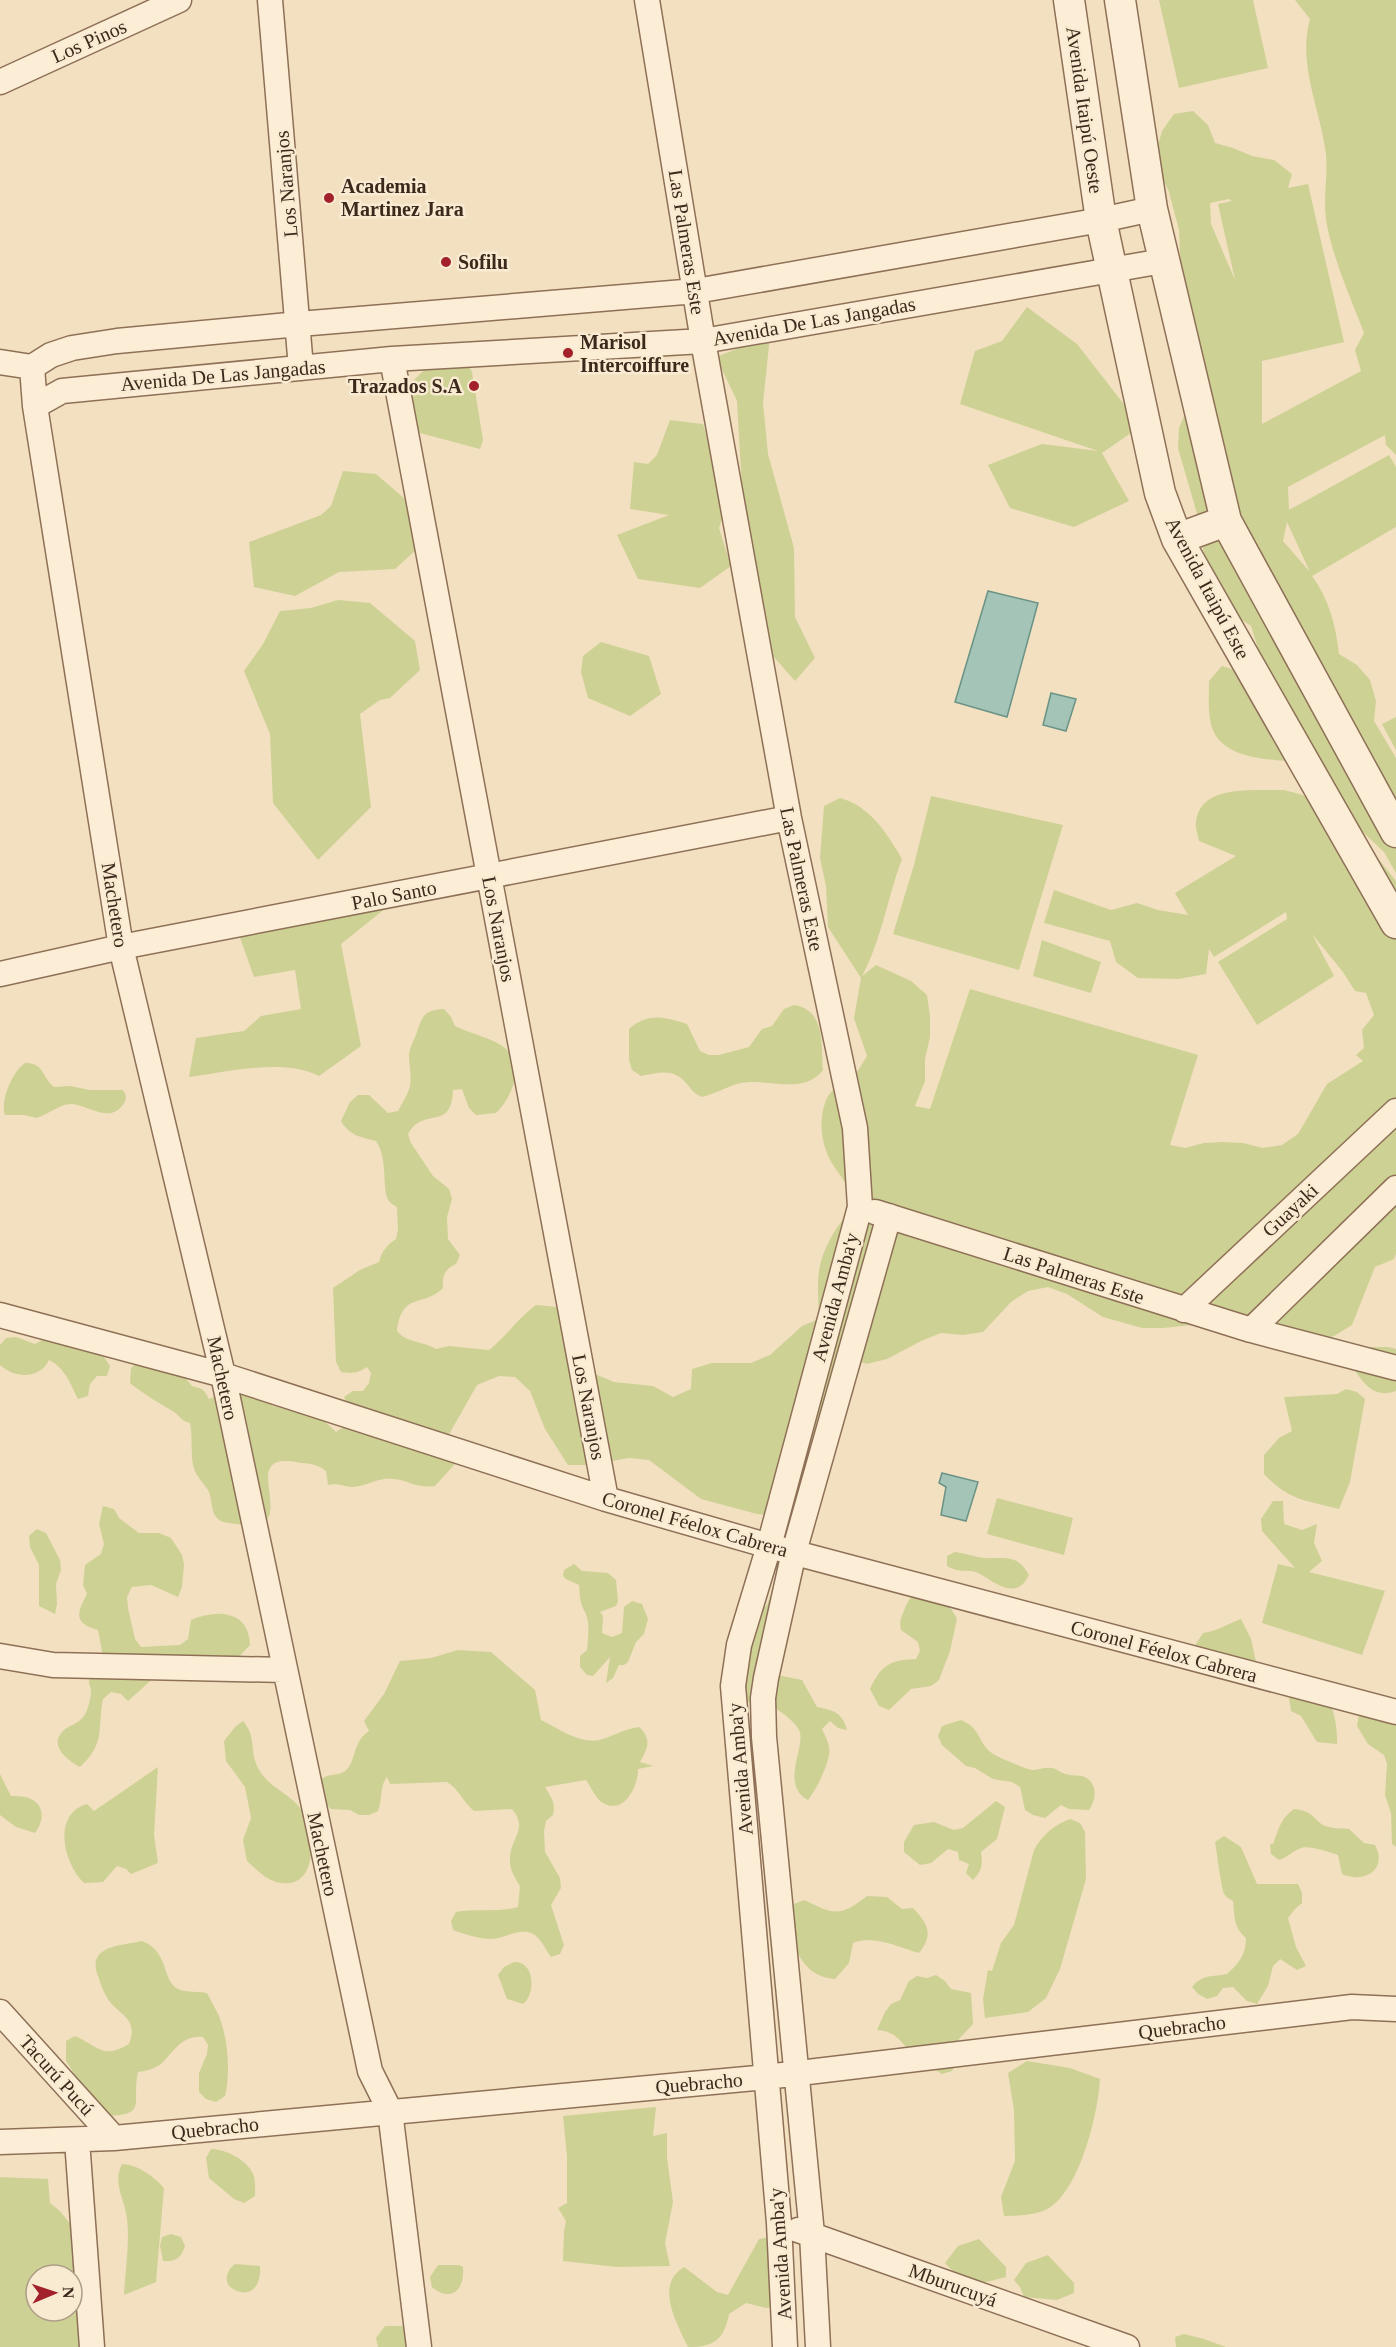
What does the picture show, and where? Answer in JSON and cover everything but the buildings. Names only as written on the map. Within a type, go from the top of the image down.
[{"type":"street","name":"Los Pinos","points":[[0,82],[179,0]]},
{"type":"street","name":"Los Naranjos","points":[[270,0],[301,368]]},
{"type":"street","name":"Las Palmeras Este","points":[[647,0],[703,340],[789,818],[855,1128],[860,1207],[1184,1310],[1396,1368]]},
{"type":"street","name":"Avenida Itaipú Oeste","points":[[1069,0],[1101,220]]},
{"type":"street","points":[[1120,0],[1152,209],[1226,521],[1396,832]]},
{"type":"street","points":[[0,363],[32,367],[51,355],[72,348],[117,341],[696,291],[1101,220],[1152,209]]},
{"type":"street","name":"Avenida Itaipú Este","points":[[1101,220],[1160,493],[1177,539],[1396,923]]},
{"type":"street","name":"Avenida De Las Jangadas","points":[[35,406],[62,391],[392,359],[703,340],[1163,261]]},
{"type":"street","name":"Los Naranjos","points":[[392,359],[606,1499]]},
{"type":"street","name":"Machetero","points":[[32,367],[35,406],[121,946],[223,1375],[370,2071],[390,2111],[420,2347]]},
{"type":"street","points":[[1177,539],[1226,521]]},
{"type":"street","name":"Palo Santo","points":[[0,974],[121,946],[489,878],[789,818]]},
{"type":"street","name":"Guayaki","points":[[1184,1310],[1396,1111]]},
{"type":"street","points":[[1251,1330],[1396,1188]]},
{"type":"street","name":"Avenida Amba'y","points":[[785,2347],[779,2223],[733,1686],[739,1645],[769,1546],[860,1207]]},
{"type":"street","name":"Avenida Amba'y","points":[[818,2347],[812,2234],[764,1737],[763,1698],[794,1552],[888,1216]]},
{"type":"street","name":"Coronel Féelox Cabrera","points":[[0,1315],[223,1375],[606,1499],[769,1546],[1396,1712]]},
{"type":"street","points":[[0,1656],[53,1665],[284,1670]]},
{"type":"street","name":"Quebracho","points":[[0,2142],[114,2138],[766,2077],[1352,2007],[1396,2009]]},
{"type":"street","name":"Tacurú Pucú","points":[[0,2012],[114,2138]]},
{"type":"street","name":"Tacurú Pucú","points":[[77,2140],[92,2347]]},
{"type":"street","name":"Mburucuyá","points":[[779,2223],[1127,2347]]},
{"type":"green space","points":[[1159,0],[1253,0],[1268,68],[1179,88]]},
{"type":"green space","points":[[1295,0],[1396,0],[1396,455],[1386,445],[1385,435],[1288,487],[1289,510],[1389,455],[1396,467],[1396,527],[1312,576],[1331,613],[1339,654],[1357,665],[1370,680],[1376,701],[1374,721],[1396,758],[1396,873],[1384,852],[1347,817],[1296,762],[1256,758],[1243,754],[1221,742],[1214,732],[1209,714],[1209,681],[1222,666],[1241,672],[1261,658],[1251,626],[1233,614],[1205,563],[1200,524],[1178,448],[1179,428],[1187,409],[1179,230],[1169,192],[1160,172],[1157,149],[1162,131],[1174,114],[1193,111],[1208,125],[1215,143],[1252,156],[1274,160],[1292,174],[1288,188],[1308,184],[1344,342],[1262,361],[1262,424],[1361,371],[1355,350],[1364,333],[1337,261],[1326,219],[1326,155],[1306,53],[1310,19]],"holes":[[[1229,199],[1232,201],[1218,204],[1235,280],[1211,224],[1210,203]],[[1287,522],[1310,572],[1283,541]]]},
{"type":"green space","points":[[1027,307],[1077,344],[1141,426],[1102,453],[1129,501],[1074,527],[1010,508],[988,465],[1042,444],[1098,451],[960,404],[975,351],[1002,341]]},
{"type":"green space","points":[[770,336],[763,403],[768,454],[794,548],[795,617],[815,658],[795,681],[765,647],[748,594],[737,401],[716,357]]},
{"type":"green space","points":[[463,354],[472,372],[483,440],[480,449],[405,429],[409,385],[431,363]]},
{"type":"green space","points":[[670,420],[703,424],[711,451],[722,519],[719,528],[731,566],[700,588],[638,579],[617,535],[669,515],[630,509],[634,462],[648,464],[657,455]]},
{"type":"green space","points":[[343,471],[376,474],[420,512],[426,541],[395,569],[339,572],[295,596],[254,587],[249,542],[321,515],[331,506]]},
{"type":"green space","points":[[338,600],[370,603],[415,641],[420,670],[390,698],[380,700],[360,714],[371,807],[318,860],[273,803],[270,734],[244,671],[263,644],[280,611],[311,608]]},
{"type":"green space","points":[[601,642],[649,656],[661,694],[630,716],[588,698],[581,672],[583,656]]},
{"type":"green space","points":[[1396,717],[1396,750],[1382,724]]},
{"type":"green space","points":[[1284,790],[1303,795],[1319,806],[1369,847],[1396,881],[1396,1254],[1394,1259],[1375,1267],[1352,1325],[1334,1336],[1313,1342],[1202,1324],[1142,1328],[1103,1317],[1067,1294],[1048,1287],[1028,1291],[1011,1302],[983,1332],[963,1335],[941,1333],[887,1359],[867,1364],[856,1360],[799,1511],[779,1516],[757,1514],[701,1499],[649,1460],[629,1458],[588,1465],[568,1465],[545,1429],[530,1391],[515,1377],[499,1376],[477,1385],[448,1436],[454,1455],[454,1465],[435,1486],[387,1479],[356,1487],[328,1485],[326,1471],[319,1466],[281,1461],[273,1465],[269,1471],[270,1510],[266,1521],[253,1526],[226,1523],[215,1515],[209,1492],[194,1469],[190,1423],[130,1383],[131,1368],[139,1361],[182,1374],[192,1386],[204,1391],[209,1399],[216,1396],[255,1394],[273,1406],[303,1411],[322,1419],[336,1432],[345,1426],[348,1407],[344,1397],[353,1391],[363,1391],[369,1383],[371,1373],[367,1367],[355,1373],[341,1372],[336,1362],[333,1288],[360,1270],[379,1262],[385,1249],[396,1239],[398,1229],[397,1207],[390,1202],[385,1190],[384,1166],[376,1141],[352,1133],[341,1121],[350,1102],[358,1095],[369,1095],[388,1113],[398,1111],[410,1086],[409,1054],[420,1023],[427,1013],[444,1009],[455,1026],[494,1041],[508,1051],[513,1059],[515,1078],[508,1097],[496,1113],[476,1115],[469,1108],[462,1089],[453,1090],[448,1111],[422,1121],[408,1134],[411,1143],[433,1176],[449,1189],[452,1199],[447,1217],[448,1239],[460,1255],[456,1264],[445,1273],[443,1288],[428,1298],[408,1305],[403,1310],[397,1331],[401,1335],[436,1349],[449,1346],[489,1350],[536,1305],[558,1307],[583,1357],[595,1374],[614,1382],[653,1386],[673,1397],[691,1389],[692,1369],[712,1363],[751,1363],[770,1355],[802,1326],[819,1319],[818,1275],[820,1266],[827,1246],[850,1202],[847,1187],[826,1151],[822,1135],[823,1111],[830,1093],[856,1073],[867,1056],[854,1018],[861,978],[828,927],[826,886],[820,858],[824,806],[840,798],[851,802],[869,814],[884,830],[902,859],[874,949],[862,976],[876,965],[911,981],[927,995],[930,1037],[925,1059],[925,1081],[915,1106],[930,1109],[970,989],[1198,1055],[1170,1145],[1185,1148],[1204,1143],[1223,1142],[1243,1143],[1263,1148],[1282,1145],[1298,1134],[1327,1084],[1363,1061],[1356,1055],[1364,1048],[1362,1030],[1374,1015],[1366,993],[1355,991],[1343,972],[1312,934],[1334,976],[1257,1025],[1218,962],[1287,919],[1286,912],[1214,957],[1209,949],[1206,974],[1178,979],[1138,978],[1116,962],[1110,941],[1044,923],[1054,890],[1111,910],[1137,903],[1158,910],[1188,915],[1175,893],[1236,856],[1199,841],[1196,824],[1200,809],[1218,795],[1231,792]]},
{"type":"green space","points":[[931,796],[1063,825],[1019,970],[893,934],[914,865]]},
{"type":"green space","points":[[391,904],[341,944],[361,1046],[319,1076],[305,1071],[272,1067],[189,1077],[196,1038],[244,1031],[261,1016],[301,1009],[295,970],[254,977],[237,929]]},
{"type":"green space","points":[[1042,940],[1101,962],[1091,993],[1033,976]]},
{"type":"green space","points":[[794,1005],[812,1014],[820,1030],[823,1070],[815,1078],[794,1084],[748,1082],[702,1097],[682,1079],[671,1073],[641,1076],[632,1070],[629,1060],[629,1029],[643,1020],[664,1018],[687,1024],[700,1051],[709,1055],[719,1055],[749,1047],[762,1029],[772,1026],[784,1009]]},
{"type":"green space","points":[[25,1063],[36,1065],[54,1087],[123,1090],[126,1096],[125,1101],[113,1113],[99,1112],[71,1104],[36,1118],[24,1115],[5,1115],[4,1102],[8,1087]]},
{"type":"green space","points":[[53,1334],[104,1357],[110,1366],[107,1376],[97,1376],[90,1384],[88,1396],[78,1399],[63,1372],[49,1360],[40,1371],[27,1375],[13,1373],[0,1365],[0,1345],[6,1338],[16,1337],[35,1344]]},
{"type":"green space","points":[[1360,1347],[1396,1349],[1396,1391],[1381,1393],[1375,1391],[1361,1379],[1352,1367]]},
{"type":"green space","points":[[1346,1389],[1357,1392],[1365,1399],[1350,1482],[1339,1509],[1307,1501],[1281,1490],[1264,1474],[1264,1455],[1279,1438],[1292,1431],[1284,1397],[1337,1394]]},
{"type":"green space","points":[[997,1498],[1073,1518],[1064,1555],[987,1534]]},
{"type":"green space","points":[[1273,1501],[1283,1501],[1284,1524],[1302,1530],[1317,1524],[1314,1543],[1322,1561],[1309,1572],[1385,1591],[1362,1655],[1262,1623],[1278,1564],[1295,1568],[1262,1531],[1261,1519]]},
{"type":"green space","points":[[103,1506],[114,1509],[119,1518],[139,1533],[159,1533],[171,1538],[182,1555],[184,1565],[182,1587],[178,1597],[151,1585],[132,1587],[127,1597],[135,1639],[141,1647],[180,1645],[188,1639],[191,1620],[211,1614],[230,1615],[238,1619],[248,1633],[250,1645],[236,1660],[158,1674],[128,1701],[121,1694],[111,1692],[103,1699],[99,1736],[94,1751],[80,1767],[65,1757],[58,1742],[63,1731],[85,1715],[91,1695],[90,1675],[103,1657],[98,1630],[84,1624],[79,1612],[87,1594],[83,1585],[85,1565],[101,1554],[104,1544],[99,1524]]},
{"type":"green space","points":[[37,1529],[46,1533],[60,1560],[61,1570],[56,1584],[55,1614],[39,1606],[39,1565],[30,1547],[29,1536]]},
{"type":"green space","points":[[955,1552],[1015,1560],[1029,1575],[1018,1587],[1005,1588],[975,1572],[956,1570],[947,1566],[947,1556]]},
{"type":"green space","points":[[574,1564],[582,1571],[608,1573],[616,1580],[618,1601],[616,1606],[600,1612],[603,1616],[602,1633],[612,1637],[622,1633],[624,1607],[632,1601],[642,1604],[648,1619],[644,1634],[636,1642],[628,1662],[619,1665],[613,1678],[606,1683],[610,1657],[593,1676],[587,1675],[580,1667],[580,1656],[587,1650],[587,1618],[581,1601],[579,1585],[563,1576],[564,1570]]},
{"type":"green space","points":[[929,1590],[952,1610],[957,1619],[950,1651],[939,1680],[931,1686],[911,1689],[889,1710],[879,1706],[870,1689],[878,1674],[887,1665],[916,1659],[920,1651],[918,1642],[901,1630],[900,1624],[910,1599],[916,1594]]},
{"type":"green space","points":[[770,1596],[780,1598],[772,1674],[802,1680],[817,1707],[828,1709],[840,1716],[847,1730],[838,1728],[830,1721],[822,1729],[829,1747],[828,1759],[819,1782],[808,1800],[795,1785],[800,1745],[799,1730],[778,1710],[747,1702],[743,1693],[741,1682],[744,1658],[759,1612],[767,1605]]},
{"type":"green space","points":[[1241,1619],[1251,1639],[1256,1662],[1246,1671],[1192,1650],[1203,1633]]},
{"type":"green space","points":[[458,1650],[491,1652],[535,1690],[541,1720],[571,1736],[595,1741],[639,1727],[646,1736],[647,1748],[640,1762],[653,1766],[638,1769],[636,1783],[624,1802],[611,1806],[603,1803],[586,1780],[545,1787],[554,1806],[553,1815],[546,1821],[544,1831],[545,1852],[560,1878],[561,1888],[551,1905],[564,1945],[560,1954],[551,1957],[538,1938],[528,1932],[491,1939],[453,1930],[451,1921],[456,1912],[518,1907],[520,1886],[510,1863],[519,1822],[512,1809],[474,1811],[447,1782],[390,1784],[387,1777],[383,1785],[378,1811],[369,1815],[359,1815],[350,1810],[331,1809],[323,1802],[316,1783],[325,1777],[342,1773],[351,1763],[357,1746],[369,1731],[364,1721],[384,1694],[400,1661],[431,1658]]},
{"type":"green space","points":[[1300,1676],[1310,1676],[1328,1698],[1336,1725],[1337,1744],[1317,1742],[1301,1716],[1291,1711],[1288,1691]]},
{"type":"green space","points":[[1363,1706],[1396,1710],[1396,1847],[1392,1844],[1391,1813],[1385,1795],[1387,1764],[1384,1755],[1368,1744],[1357,1726]]},
{"type":"green space","points":[[961,1720],[977,1732],[989,1751],[1002,1759],[1030,1769],[1053,1768],[1065,1774],[1087,1778],[1093,1786],[1095,1796],[1089,1810],[1069,1809],[1061,1805],[1045,1818],[1025,1810],[1020,1787],[1012,1782],[993,1779],[975,1768],[966,1766],[942,1745],[938,1736],[942,1726]]},
{"type":"green space","points":[[243,1721],[252,1738],[258,1768],[269,1782],[296,1803],[302,1810],[309,1827],[310,1860],[302,1877],[293,1882],[282,1883],[272,1880],[247,1861],[243,1840],[251,1818],[247,1797],[245,1787],[226,1761],[224,1741]]},
{"type":"green space","points":[[158,1767],[154,1835],[158,1863],[131,1874],[126,1869],[117,1866],[103,1882],[84,1883],[66,1852],[65,1828],[69,1818],[76,1809],[87,1804],[94,1811]]},
{"type":"green space","points":[[0,1774],[11,1796],[29,1798],[39,1806],[42,1815],[35,1833],[16,1827],[0,1815]]},
{"type":"green space","points":[[996,1801],[1005,1807],[997,1839],[981,1852],[981,1867],[973,1880],[966,1873],[969,1864],[959,1860],[958,1852],[948,1849],[931,1863],[920,1865],[904,1852],[904,1842],[914,1825],[934,1822],[954,1830],[963,1828]]},
{"type":"green space","points":[[1294,1809],[1307,1812],[1324,1825],[1349,1829],[1364,1843],[1375,1845],[1379,1861],[1376,1867],[1366,1876],[1351,1877],[1342,1874],[1338,1855],[1308,1847],[1301,1848],[1279,1860],[1271,1854],[1270,1844],[1273,1844],[1283,1821]]},
{"type":"green space","points":[[1070,1819],[1080,1823],[1085,1832],[1086,1879],[1060,1969],[1046,1998],[1028,2012],[985,2018],[983,1999],[988,1970],[992,1971],[1001,1943],[1014,1925],[1034,1850],[1049,1831]]},
{"type":"green space","points":[[1224,1836],[1241,1847],[1257,1884],[1298,1884],[1302,1893],[1302,1903],[1288,1918],[1296,1947],[1306,1966],[1297,1970],[1280,1959],[1273,1966],[1268,1986],[1257,2004],[1247,2001],[1233,1987],[1223,1988],[1217,1996],[1207,1999],[1192,1987],[1204,1978],[1227,1974],[1238,1962],[1245,1949],[1246,1938],[1237,1925],[1233,1901],[1225,1895],[1221,1879],[1215,1842]]},
{"type":"green space","points":[[867,1896],[887,1897],[902,1909],[913,1908],[925,1924],[928,1935],[919,1953],[886,1942],[861,1941],[853,1943],[849,1963],[835,1979],[812,1971],[804,1963],[794,1941],[792,1916],[794,1904],[804,1900],[836,1912],[850,1908]]},
{"type":"green space","points":[[142,1941],[157,1952],[169,1979],[178,1989],[207,1993],[220,2019],[226,2041],[228,2076],[225,2096],[216,2102],[206,2099],[199,2092],[199,2073],[207,2054],[208,2045],[203,2037],[196,2037],[181,2043],[159,2066],[138,2072],[133,2110],[118,2115],[104,2116],[83,2096],[77,2078],[66,2061],[66,2041],[75,2036],[107,2051],[120,2049],[129,2044],[132,2029],[128,2020],[106,1996],[100,1983],[96,1966],[97,1958],[108,1949]]},
{"type":"green space","points":[[514,1962],[521,1963],[530,1972],[530,1993],[523,2004],[507,1999],[498,1975],[504,1967]]},
{"type":"green space","points":[[936,1975],[951,1989],[971,1993],[973,2024],[959,2039],[957,2062],[952,2071],[942,2074],[926,2064],[893,2034],[877,2030],[885,2012],[891,2004],[900,2000],[909,1981],[917,1976],[927,1978]]},
{"type":"green space","points":[[1027,2061],[1070,2068],[1100,2079],[1099,2094],[1085,2150],[1070,2185],[1060,2198],[1049,2208],[1039,2212],[1004,2216],[1001,2197],[1015,2161],[1014,2110],[1008,2073]]},
{"type":"green space","points":[[656,2107],[653,2136],[667,2133],[667,2158],[673,2202],[665,2243],[670,2266],[617,2267],[563,2261],[566,2221],[558,2208],[567,2203],[567,2156],[563,2116]]},
{"type":"green space","points":[[211,2149],[234,2156],[249,2167],[254,2177],[255,2196],[244,2203],[234,2199],[209,2178],[206,2158]]},
{"type":"green space","points":[[122,2164],[134,2166],[145,2172],[164,2188],[156,2282],[124,2295],[128,2228],[118,2178]]},
{"type":"green space","points":[[0,2177],[48,2179],[50,2203],[60,2211],[85,2243],[98,2347],[0,2347]]},
{"type":"green space","points":[[171,2234],[181,2237],[185,2246],[182,2254],[177,2258],[163,2261],[160,2246],[162,2237]]},
{"type":"green space","points":[[770,2237],[776,2306],[766,2308],[746,2303],[729,2314],[721,2336],[716,2340],[705,2346],[688,2347],[674,2316],[669,2294],[670,2284],[675,2275],[684,2267],[717,2292],[728,2295],[759,2239]]},
{"type":"green space","points":[[979,2239],[1006,2267],[1006,2277],[973,2283],[960,2277],[945,2263],[958,2246]]},
{"type":"green space","points":[[1048,2255],[1074,2283],[1074,2293],[1057,2300],[1024,2297],[1014,2280],[1026,2263]]},
{"type":"green space","points":[[235,2264],[260,2266],[259,2281],[252,2290],[242,2292],[229,2286],[228,2274],[230,2268]]},
{"type":"green space","points":[[438,2265],[463,2267],[462,2282],[455,2292],[445,2294],[432,2287],[430,2277]]},
{"type":"green space","points":[[385,2326],[405,2326],[408,2347],[378,2347],[376,2338]]},
{"type":"green space","points":[[1184,2334],[1226,2347],[1176,2347],[1175,2337]]},
{"type":"shaded area","points":[[988,591],[1038,603],[1007,717],[955,702]]},
{"type":"shaded area","points":[[1051,693],[1076,699],[1066,731],[1043,725]]},
{"type":"shaded area","points":[[942,1473],[978,1482],[966,1521],[941,1515],[946,1487],[939,1483]]},
{"type":"place","name":"Academia Martinez Jara","points":[[329,198]]},
{"type":"place","name":"Sofilu","points":[[446,262]]},
{"type":"place","name":"Marisol Intercoiffure","points":[[568,353]]},
{"type":"place","name":"Trazados S.A","points":[[474,386]]}]
